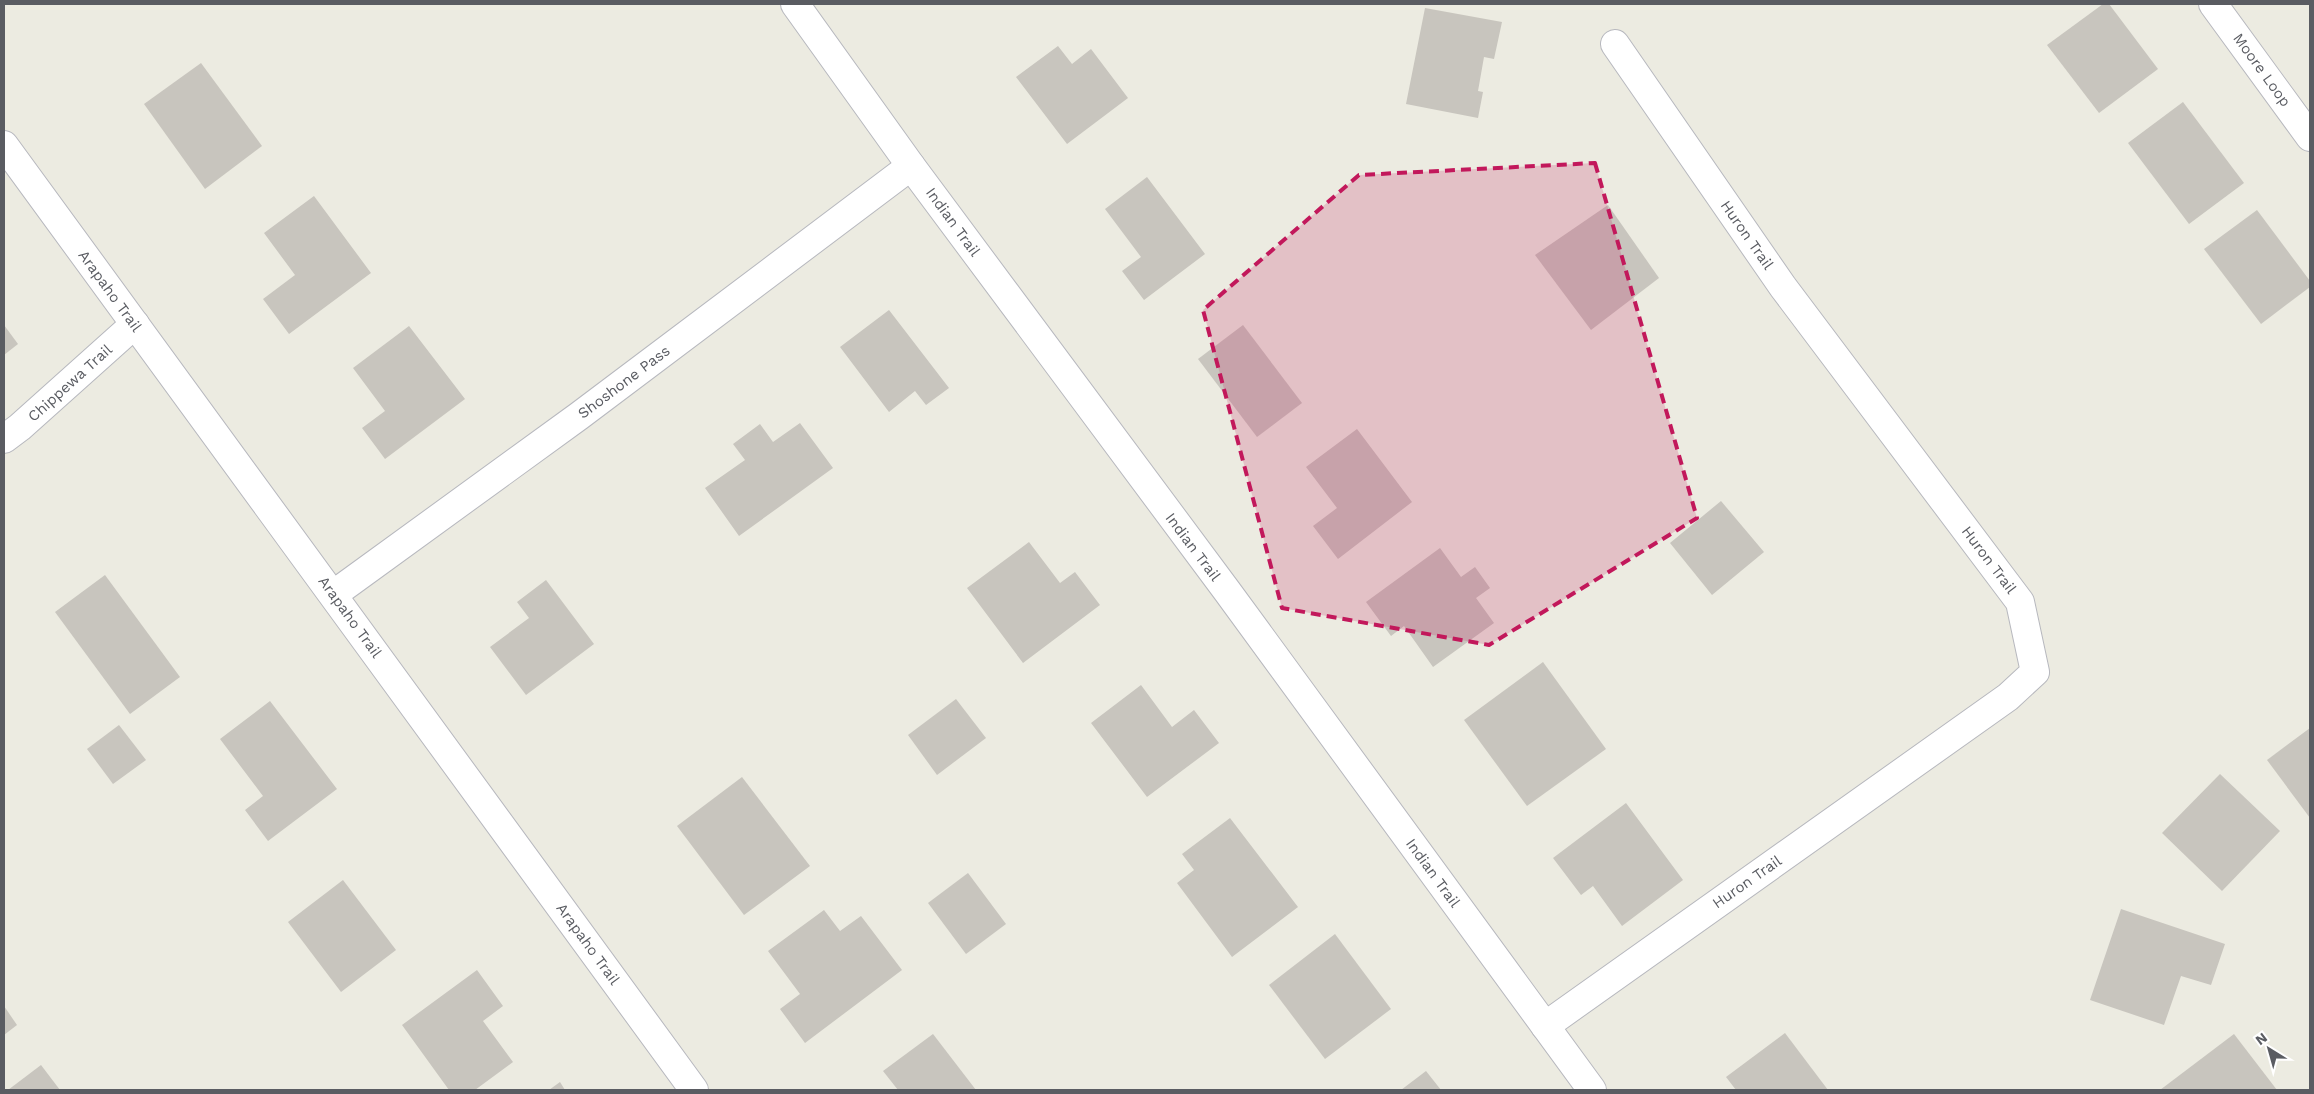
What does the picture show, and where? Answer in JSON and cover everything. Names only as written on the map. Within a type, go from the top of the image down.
[{"type":"street","name":"Indian Trail","points":[[796,4],[911,166],[1592,1090]]},
{"type":"street","name":"Moore Loop","points":[[2213,4],[2310,137]]},
{"type":"street","name":"Huron Trail","points":[[1545,1026],[2008,697],[2035,672],[2020,602],[1783,287],[1615,44]]},
{"type":"street","name":"Arapaho Trail","points":[[4,145],[334,594],[694,1090]]},
{"type":"street","name":"Shoshone Pass","points":[[334,594],[594,404],[911,166]]},
{"type":"street","name":"Chippewa Trail","points":[[4,439],[20,427],[135,324]]},
{"type":"highlighted area","points":[[1595,163],[1697,518],[1489,645],[1282,608],[1203,310],[1359,175]]},
{"type":"building","points":[[2103,4],[2109,4],[2158,69],[2099,113],[2047,45]]},
{"type":"building","points":[[1425,8],[1502,22],[1494,59],[1484,57],[1478,91],[1483,92],[1478,118],[1406,104]]},
{"type":"building","points":[[1058,46],[1072,64],[1091,49],[1128,98],[1067,144],[1016,77]]},
{"type":"building","points":[[201,63],[262,146],[205,189],[144,104]]},
{"type":"building","points":[[2183,102],[2244,183],[2189,224],[2128,143]]},
{"type":"building","points":[[1147,177],[1205,254],[1144,300],[1122,271],[1141,257],[1105,209]]},
{"type":"building","points":[[314,196],[371,273],[289,334],[263,299],[295,275],[264,233]]},
{"type":"building","points":[[1608,205],[1659,278],[1591,330],[1535,255]]},
{"type":"building","points":[[2257,210],[2310,281],[2310,287],[2261,324],[2204,249]]},
{"type":"building","points":[[889,310],[949,388],[926,405],[915,391],[889,412],[840,347]]},
{"type":"building","points":[[4,325],[18,344],[4,355]]},
{"type":"building","points":[[1243,325],[1302,403],[1257,437],[1198,359]]},
{"type":"building","points":[[409,326],[465,399],[385,459],[362,428],[385,411],[353,368]]},
{"type":"building","points":[[800,423],[833,468],[739,536],[705,488],[745,460],[733,444],[760,424],[773,442]]},
{"type":"building","points":[[1357,429],[1412,502],[1338,559],[1313,526],[1337,508],[1306,467]]},
{"type":"building","points":[[1721,501],[1764,552],[1712,595],[1670,543]]},
{"type":"building","points":[[1029,542],[1060,583],[1075,572],[1100,605],[1023,663],[967,588]]},
{"type":"building","points":[[1440,548],[1461,577],[1475,567],[1490,588],[1476,598],[1494,623],[1433,667],[1404,626],[1391,636],[1366,602]]},
{"type":"building","points":[[105,575],[180,677],[130,714],[55,612]]},
{"type":"building","points":[[546,580],[594,644],[526,695],[490,647],[529,618],[517,602]]},
{"type":"building","points":[[1543,662],[1606,749],[1527,806],[1464,720]]},
{"type":"building","points":[[1141,685],[1172,727],[1194,710],[1219,743],[1147,797],[1091,723]]},
{"type":"building","points":[[956,699],[986,738],[937,775],[908,735]]},
{"type":"building","points":[[270,701],[337,789],[268,841],[245,810],[263,796],[220,739]]},
{"type":"building","points":[[119,725],[146,760],[113,784],[87,749]]},
{"type":"building","points":[[2310,728],[2310,818],[2267,760]]},
{"type":"building","points":[[2220,774],[2280,831],[2222,891],[2162,833]]},
{"type":"building","points":[[742,777],[810,866],[744,915],[677,826]]},
{"type":"building","points":[[1626,803],[1683,880],[1622,926],[1593,886],[1581,895],[1553,858]]},
{"type":"building","points":[[1230,818],[1298,907],[1232,957],[1177,883],[1194,870],[1182,854]]},
{"type":"building","points":[[968,873],[1006,924],[966,954],[928,903]]},
{"type":"building","points":[[343,880],[396,950],[341,992],[288,922]]},
{"type":"building","points":[[2121,909],[2225,944],[2211,985],[2181,976],[2164,1025],[2090,1000]]},
{"type":"building","points":[[824,910],[840,931],[861,916],[902,970],[805,1043],[780,1009],[800,994],[768,951]]},
{"type":"building","points":[[1335,934],[1391,1009],[1325,1059],[1269,985]]},
{"type":"building","points":[[477,970],[503,1006],[483,1021],[513,1062],[475,1090],[449,1090],[402,1025]]},
{"type":"building","points":[[4,1006],[17,1025],[4,1035]]},
{"type":"building","points":[[1785,1033],[1828,1090],[1736,1090],[1726,1077]]},
{"type":"building","points":[[933,1034],[976,1090],[898,1090],[883,1071]]},
{"type":"building","points":[[2234,1034],[2277,1090],[2160,1090]]},
{"type":"building","points":[[41,1065],[60,1090],[8,1090]]},
{"type":"building","points":[[1426,1071],[1441,1090],[1401,1090]]},
{"type":"building","points":[[560,1082],[565,1090],[549,1090]]}]
